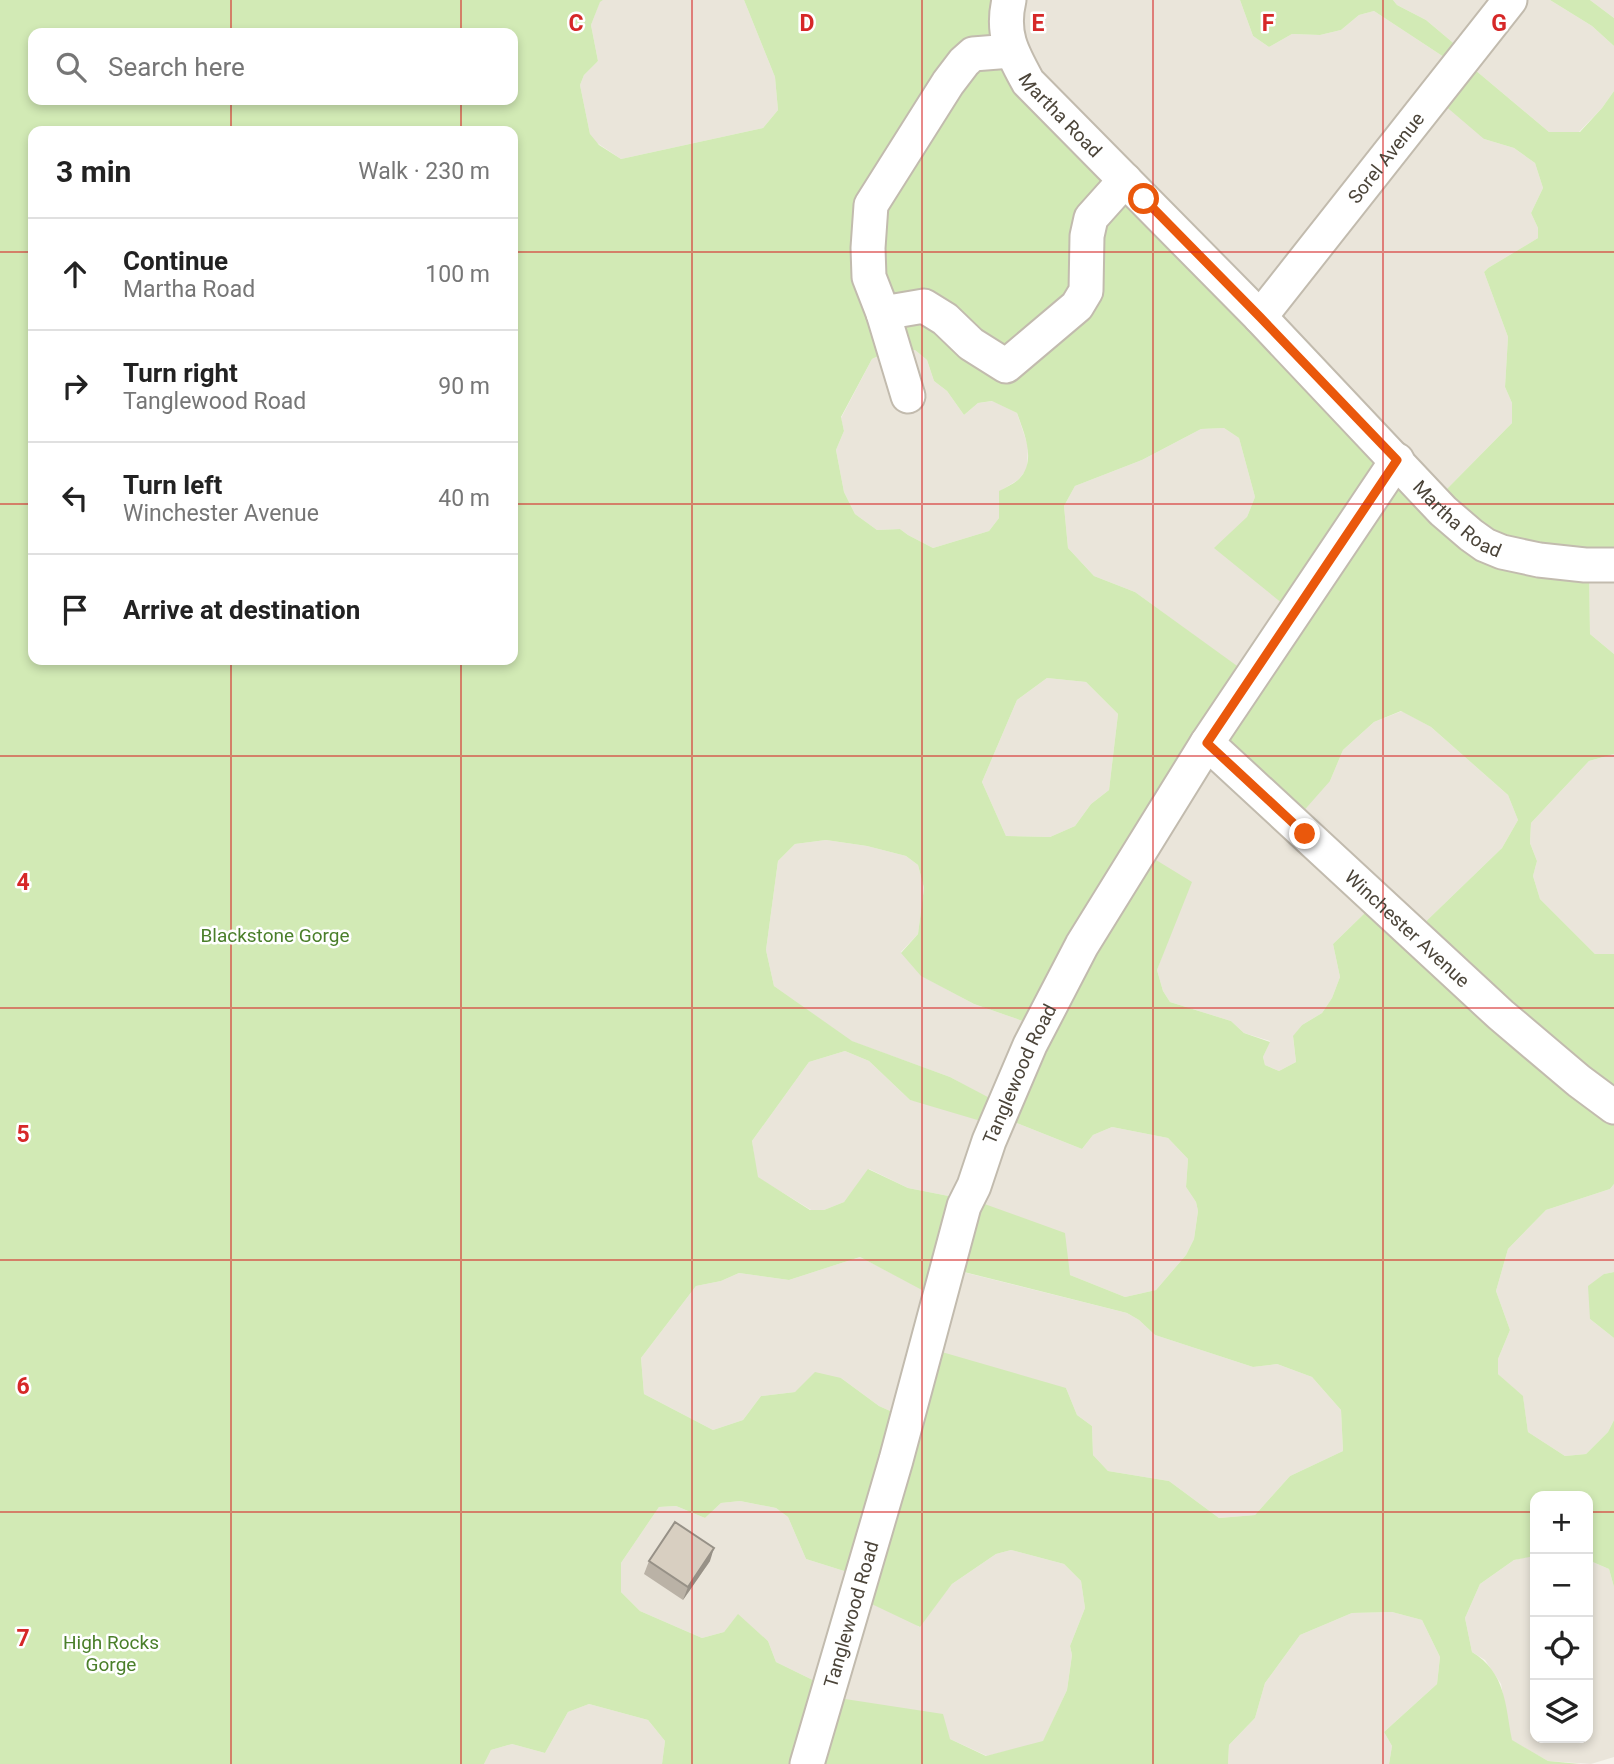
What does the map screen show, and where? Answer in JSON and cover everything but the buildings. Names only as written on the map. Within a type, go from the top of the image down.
[{"type":"street","name":"Sorel Avenue","points":[[1260,317],[1510,0]]},
{"type":"street","name":"Martha Road","points":[[1008,25],[1028,82],[1260,317],[1443,511],[1485,545],[1502,552],[1539,560],[1614,565]]},
{"type":"street","points":[[908,396],[869,277],[871,205],[948,83],[972,54],[1008,25]]},
{"type":"street","points":[[883,313],[924,306],[945,319],[971,344],[1006,366],[1077,306],[1086,291],[1087,236],[1091,218],[1125,180]]},
{"type":"street","name":"Tanglewood Road","points":[[807,1764],[896,1460],[964,1206],[1030,1045],[1082,945],[1207,743],[1397,460]]},
{"type":"street","name":"Winchester Avenue","points":[[1207,743],[1501,1015],[1614,1107]]},
{"type":"shaded area","points":[[744,0],[775,77],[778,110],[763,128],[621,159],[591,139],[580,85],[584,75],[598,61],[591,25],[600,1]]},
{"type":"shaded area","points":[[1009,0],[1240,0],[1253,36],[1269,47],[1292,34],[1320,35],[1341,30],[1359,15],[1374,11],[1453,63],[1484,139],[1514,148],[1535,163],[1543,188],[1531,213],[1538,228],[1538,238],[1484,272],[1508,337],[1505,387],[1512,403],[1512,423],[1436,500],[1030,90]]},
{"type":"shaded area","points":[[1393,0],[1550,0],[1592,26],[1614,46],[1614,91],[1579,132],[1549,132],[1468,64],[1464,52],[1426,20],[1397,5]]},
{"type":"shaded area","points":[[1590,0],[1614,0],[1614,18]]},
{"type":"shaded area","points":[[891,350],[915,350],[927,360],[934,381],[947,391],[964,415],[978,403],[993,401],[1017,413],[1028,446],[1027,469],[1018,480],[1000,491],[999,518],[989,531],[933,548],[900,529],[877,530],[855,514],[844,492],[836,450],[844,431],[841,418],[872,359]]},
{"type":"shaded area","points":[[1224,428],[1239,438],[1255,497],[1247,517],[1288,608],[1251,677],[1135,592],[1094,576],[1068,548],[1064,506],[1075,486],[1142,460],[1201,429]]},
{"type":"shaded area","points":[[1614,565],[1614,654],[1590,634],[1589,568]]},
{"type":"shaded area","points":[[1047,678],[1086,682],[1118,714],[1109,790],[1091,804],[1075,826],[1050,837],[1006,836],[982,782],[1017,700]]},
{"type":"shaded area","points":[[1402,711],[1431,727],[1508,795],[1518,820],[1502,848],[1415,932],[1370,908],[1333,944],[1340,977],[1332,998],[1322,1013],[1302,1025],[1293,1037],[1296,1062],[1279,1071],[1265,1065],[1263,1057],[1270,1041],[1244,1033],[1231,1021],[1170,1002],[1163,991],[1157,970],[1165,948],[1143,852],[1200,758],[1330,781],[1343,750],[1374,722]]},
{"type":"shaded area","points":[[1614,754],[1614,954],[1595,954],[1540,899],[1533,876],[1537,861],[1530,843],[1531,823],[1589,761]]},
{"type":"shaded area","points":[[826,840],[867,846],[906,856],[918,865],[924,888],[918,934],[901,952],[922,976],[974,1004],[1040,1027],[1001,1105],[950,1077],[851,1041],[774,986],[766,950],[778,861],[795,844]]},
{"type":"shaded area","points":[[845,1051],[869,1061],[910,1100],[1004,1118],[1082,1149],[1093,1135],[1112,1127],[1168,1138],[1188,1159],[1186,1187],[1196,1202],[1198,1211],[1194,1239],[1186,1255],[1156,1290],[1125,1297],[1070,1275],[979,1202],[908,1188],[869,1169],[844,1202],[824,1210],[811,1210],[757,1177],[752,1141],[809,1062]]},
{"type":"shaded area","points":[[1614,1184],[1614,1272],[1604,1274],[1590,1319],[1614,1338],[1614,1420],[1608,1432],[1586,1454],[1565,1456],[1528,1432],[1523,1397],[1498,1374],[1498,1359],[1510,1330],[1496,1291],[1508,1249],[1546,1210],[1610,1189]]},
{"type":"shaded area","points":[[860,1257],[937,1297],[951,1269],[1127,1313],[1155,1335],[1253,1367],[1277,1364],[1312,1377],[1341,1410],[1343,1451],[1290,1476],[1255,1515],[1219,1518],[1169,1481],[1108,1471],[1093,1455],[1092,1426],[1077,1415],[1066,1388],[906,1418],[879,1406],[841,1378],[795,1392],[761,1396],[743,1420],[713,1430],[644,1394],[641,1358],[696,1286],[721,1281],[739,1273],[789,1280]]},
{"type":"shaded area","points":[[740,1501],[776,1508],[788,1517],[806,1559],[860,1576],[919,1627],[952,1584],[996,1554],[1011,1550],[1064,1564],[1081,1581],[1085,1608],[1070,1646],[1072,1655],[1067,1690],[1043,1742],[987,1756],[950,1739],[832,1697],[825,1686],[776,1662],[768,1641],[738,1615],[724,1632],[702,1638],[640,1611],[621,1592],[621,1563],[659,1507],[676,1506],[705,1518],[721,1503]]},
{"type":"shaded area","points":[[1530,1556],[1530,1743],[1593,1743],[1593,1562],[1609,1569],[1614,1587],[1614,1757],[1591,1764],[1548,1761],[1511,1740],[1501,1684],[1485,1660],[1472,1652],[1465,1618],[1480,1584],[1514,1560]]},
{"type":"shaded area","points":[[1392,1612],[1422,1620],[1440,1657],[1437,1684],[1384,1732],[1392,1746],[1389,1764],[1228,1764],[1229,1745],[1255,1718],[1265,1683],[1300,1635],[1352,1613]]},
{"type":"shaded area","points":[[589,1704],[648,1720],[665,1741],[662,1764],[484,1764],[491,1750],[512,1744],[545,1753],[568,1712]]},
{"type":"green space","points":[[0,0],[603,0],[591,25],[598,61],[584,75],[580,85],[590,134],[599,145],[621,159],[763,128],[778,110],[775,77],[744,0],[1009,0],[1010,55],[1436,500],[1512,423],[1512,403],[1505,387],[1508,337],[1484,272],[1538,238],[1538,228],[1531,213],[1543,188],[1535,163],[1514,148],[1484,139],[1436,98],[1453,63],[1374,11],[1359,15],[1341,30],[1320,35],[1292,34],[1269,47],[1253,36],[1240,0],[1393,0],[1397,5],[1426,20],[1464,52],[1468,64],[1549,132],[1580,132],[1614,91],[1614,565],[1589,568],[1590,634],[1614,654],[1614,754],[1589,761],[1531,823],[1530,843],[1537,861],[1533,876],[1540,899],[1595,954],[1614,954],[1614,1184],[1610,1189],[1546,1210],[1508,1249],[1496,1291],[1510,1330],[1498,1359],[1498,1374],[1523,1396],[1528,1432],[1565,1456],[1586,1454],[1608,1432],[1614,1420],[1614,1587],[1609,1569],[1593,1562],[1593,1491],[1530,1491],[1530,1557],[1514,1560],[1480,1584],[1465,1618],[1472,1652],[1492,1670],[1502,1690],[1512,1740],[1548,1761],[1580,1764],[1389,1764],[1392,1746],[1384,1732],[1437,1684],[1440,1657],[1422,1620],[1392,1612],[1352,1613],[1300,1635],[1265,1683],[1255,1718],[1229,1745],[1228,1764],[662,1764],[665,1741],[648,1720],[589,1704],[568,1712],[545,1753],[512,1744],[491,1750],[484,1764],[0,1764]],"holes":[[[891,350],[915,350],[927,360],[934,381],[947,391],[964,415],[978,403],[992,401],[1017,413],[1027,447],[1027,464],[1019,479],[999,491],[999,518],[989,531],[933,548],[900,529],[877,530],[855,514],[844,492],[836,450],[844,431],[841,417],[872,359]],[[1224,428],[1239,438],[1255,497],[1247,517],[1214,548],[1288,608],[1251,676],[1135,592],[1094,576],[1068,548],[1064,506],[1075,486],[1142,460],[1201,429]],[[1047,678],[1086,682],[1118,714],[1109,790],[1091,804],[1075,826],[1050,837],[1006,836],[982,782],[1017,700]],[[1401,711],[1431,727],[1508,795],[1518,820],[1502,848],[1415,932],[1370,908],[1333,944],[1340,977],[1332,998],[1322,1013],[1302,1025],[1293,1036],[1296,1062],[1279,1071],[1265,1065],[1263,1057],[1270,1042],[1244,1033],[1231,1021],[1170,1002],[1163,991],[1157,970],[1192,882],[1143,852],[1215,753],[1293,823],[1330,781],[1343,750],[1374,722]],[[826,840],[867,846],[906,856],[918,865],[924,888],[918,934],[901,953],[921,976],[974,1004],[1040,1027],[1001,1104],[950,1077],[852,1041],[774,986],[766,950],[778,861],[795,844]],[[845,1051],[869,1061],[910,1100],[991,1124],[1004,1118],[1082,1149],[1093,1135],[1112,1127],[1168,1138],[1188,1159],[1186,1187],[1196,1202],[1198,1211],[1194,1239],[1186,1255],[1156,1290],[1125,1297],[1070,1275],[1065,1233],[979,1202],[908,1188],[868,1169],[844,1202],[824,1210],[810,1210],[758,1177],[752,1141],[809,1062]],[[860,1257],[937,1298],[952,1269],[1127,1313],[1155,1335],[1253,1367],[1277,1364],[1312,1377],[1341,1410],[1343,1451],[1290,1476],[1255,1515],[1219,1518],[1169,1481],[1108,1471],[1093,1455],[1092,1426],[1077,1415],[1066,1388],[928,1348],[906,1418],[879,1406],[841,1378],[815,1372],[795,1392],[761,1396],[743,1420],[713,1430],[644,1394],[641,1358],[696,1286],[721,1281],[739,1273],[789,1280]],[[740,1501],[776,1508],[788,1517],[806,1559],[860,1576],[859,1598],[920,1627],[952,1584],[996,1554],[1011,1550],[1064,1564],[1081,1581],[1085,1608],[1070,1646],[1072,1655],[1067,1690],[1043,1741],[986,1756],[950,1739],[943,1714],[832,1697],[825,1686],[776,1662],[768,1641],[738,1614],[724,1632],[702,1638],[640,1611],[621,1592],[621,1563],[659,1507],[676,1506],[705,1518],[721,1503]]]},
{"type":"green space","points":[[1550,0],[1590,0],[1614,18],[1614,46],[1592,26]]},
{"type":"green space","points":[[1614,1272],[1614,1338],[1590,1319],[1588,1286],[1604,1274]]},
{"type":"route","points":[[1144,199],[1397,460],[1207,743],[1305,834]]},
{"type":"park label","name":"Blackstone Gorge","points":[[275,935]]},
{"type":"park label","name":"High Rocks Gorge","points":[[111,1653]]}]
